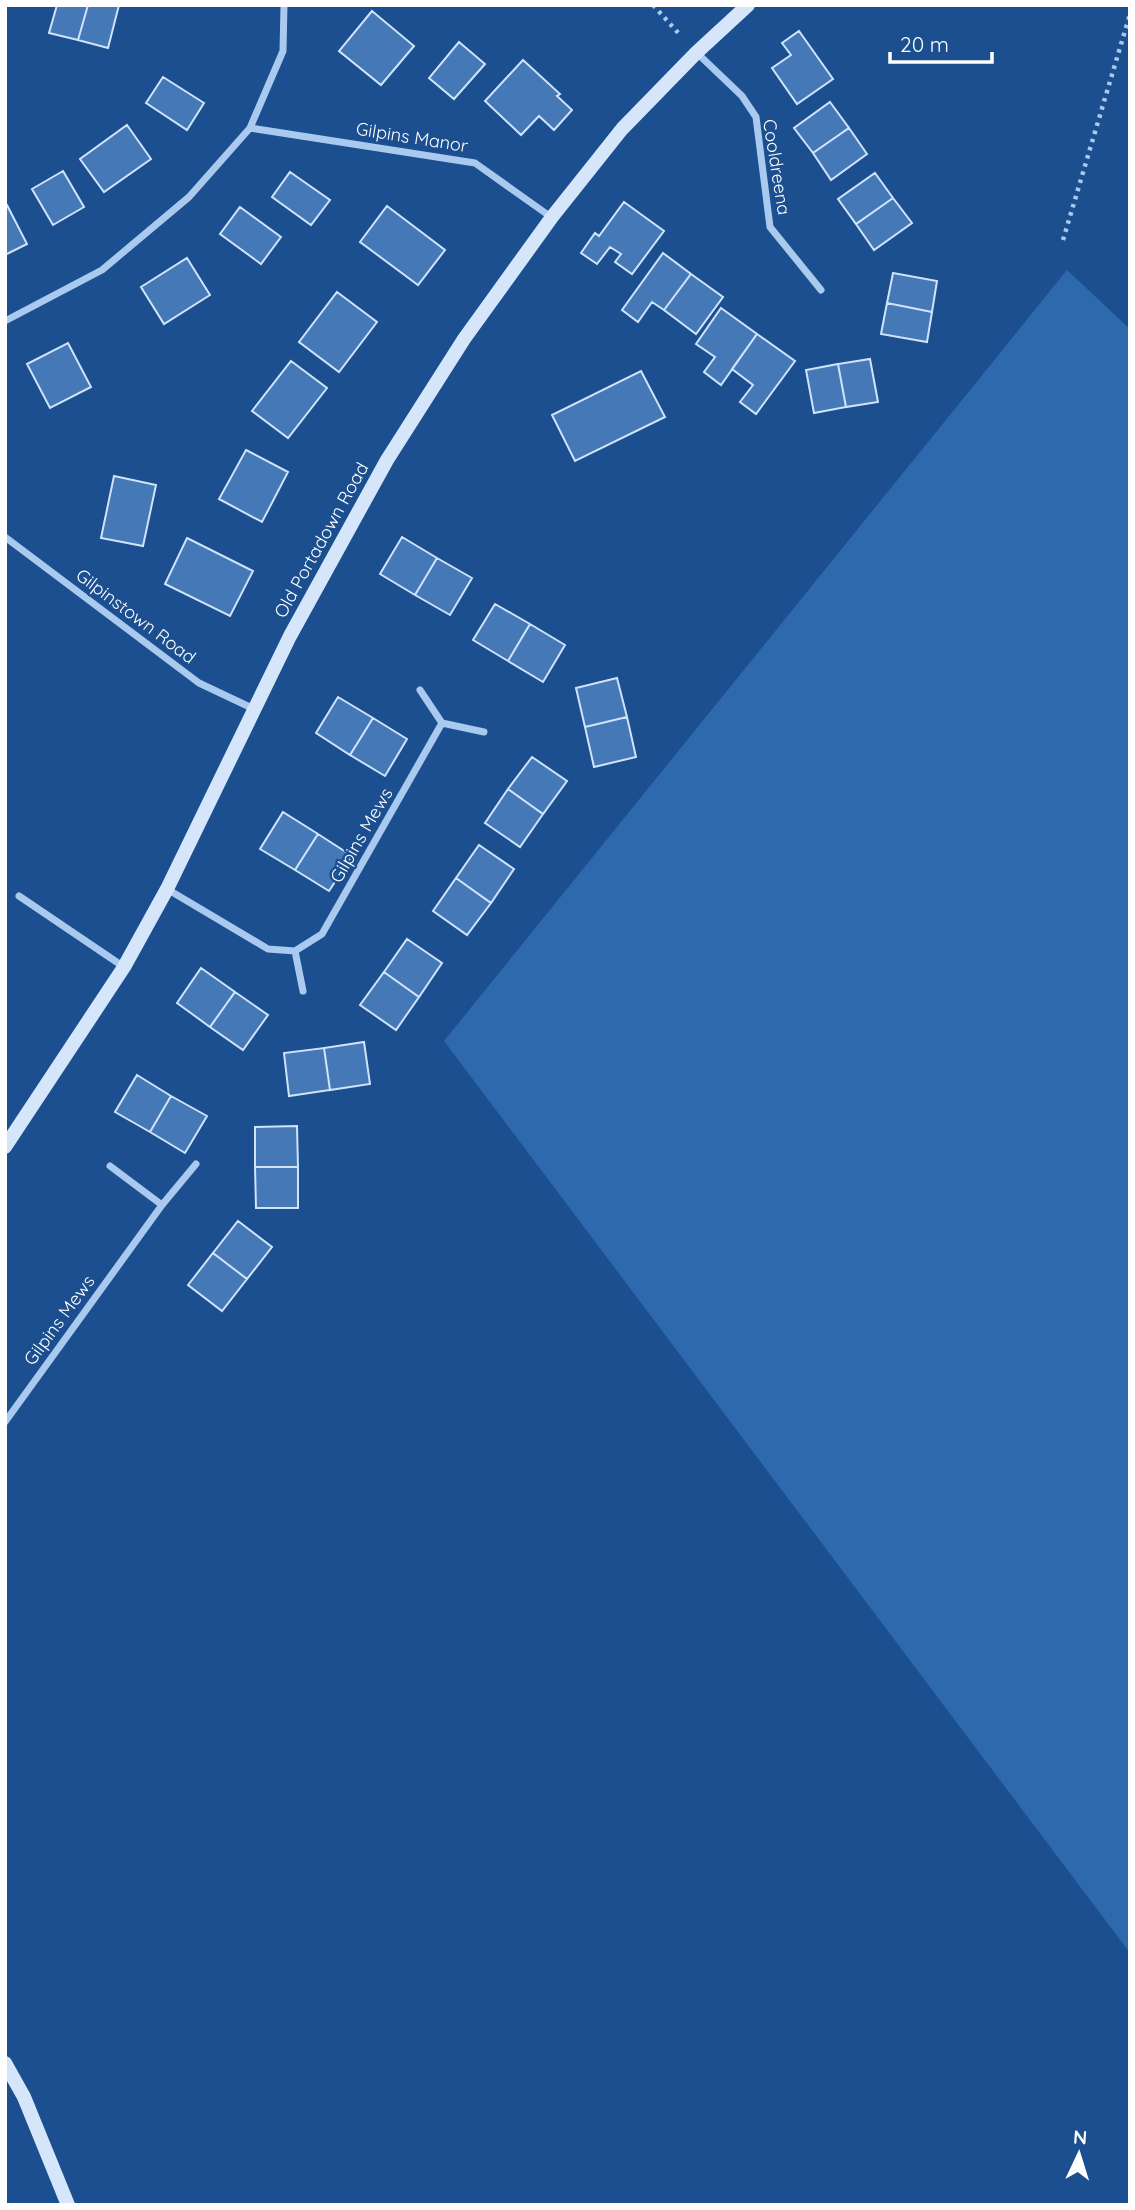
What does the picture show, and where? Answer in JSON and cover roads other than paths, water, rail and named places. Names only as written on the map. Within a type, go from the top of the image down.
[{"type":"main road","name":"Old Portadown Road","points":[[5,1147],[124,967],[167,889],[290,636],[387,460],[464,340],[552,217],[622,129],[696,53],[748,5]]},
{"type":"main road","points":[[5,2063],[24,2097],[68,2205]]},
{"type":"street","points":[[5,321],[102,270],[189,197],[250,128],[283,51],[284,5]]},
{"type":"street","name":"Cooldreena","points":[[696,53],[742,96],[756,117],[770,227],[821,290]]},
{"type":"street","name":"Gilpins Manor","points":[[250,128],[475,163],[552,217]]},
{"type":"street","name":"Gilpinstown Road","points":[[5,537],[199,683],[254,709]]},
{"type":"street","points":[[420,690],[442,723],[484,732]]},
{"type":"street","name":"Gilpins Mews","points":[[295,950],[323,934],[442,723]]},
{"type":"street","points":[[167,889],[268,949],[295,950],[303,991]]},
{"type":"street","points":[[19,896],[124,967]]},
{"type":"street","name":"Gilpins Mews","points":[[6,1421],[162,1205],[196,1164]]},
{"type":"street","points":[[110,1166],[162,1205]]}]
